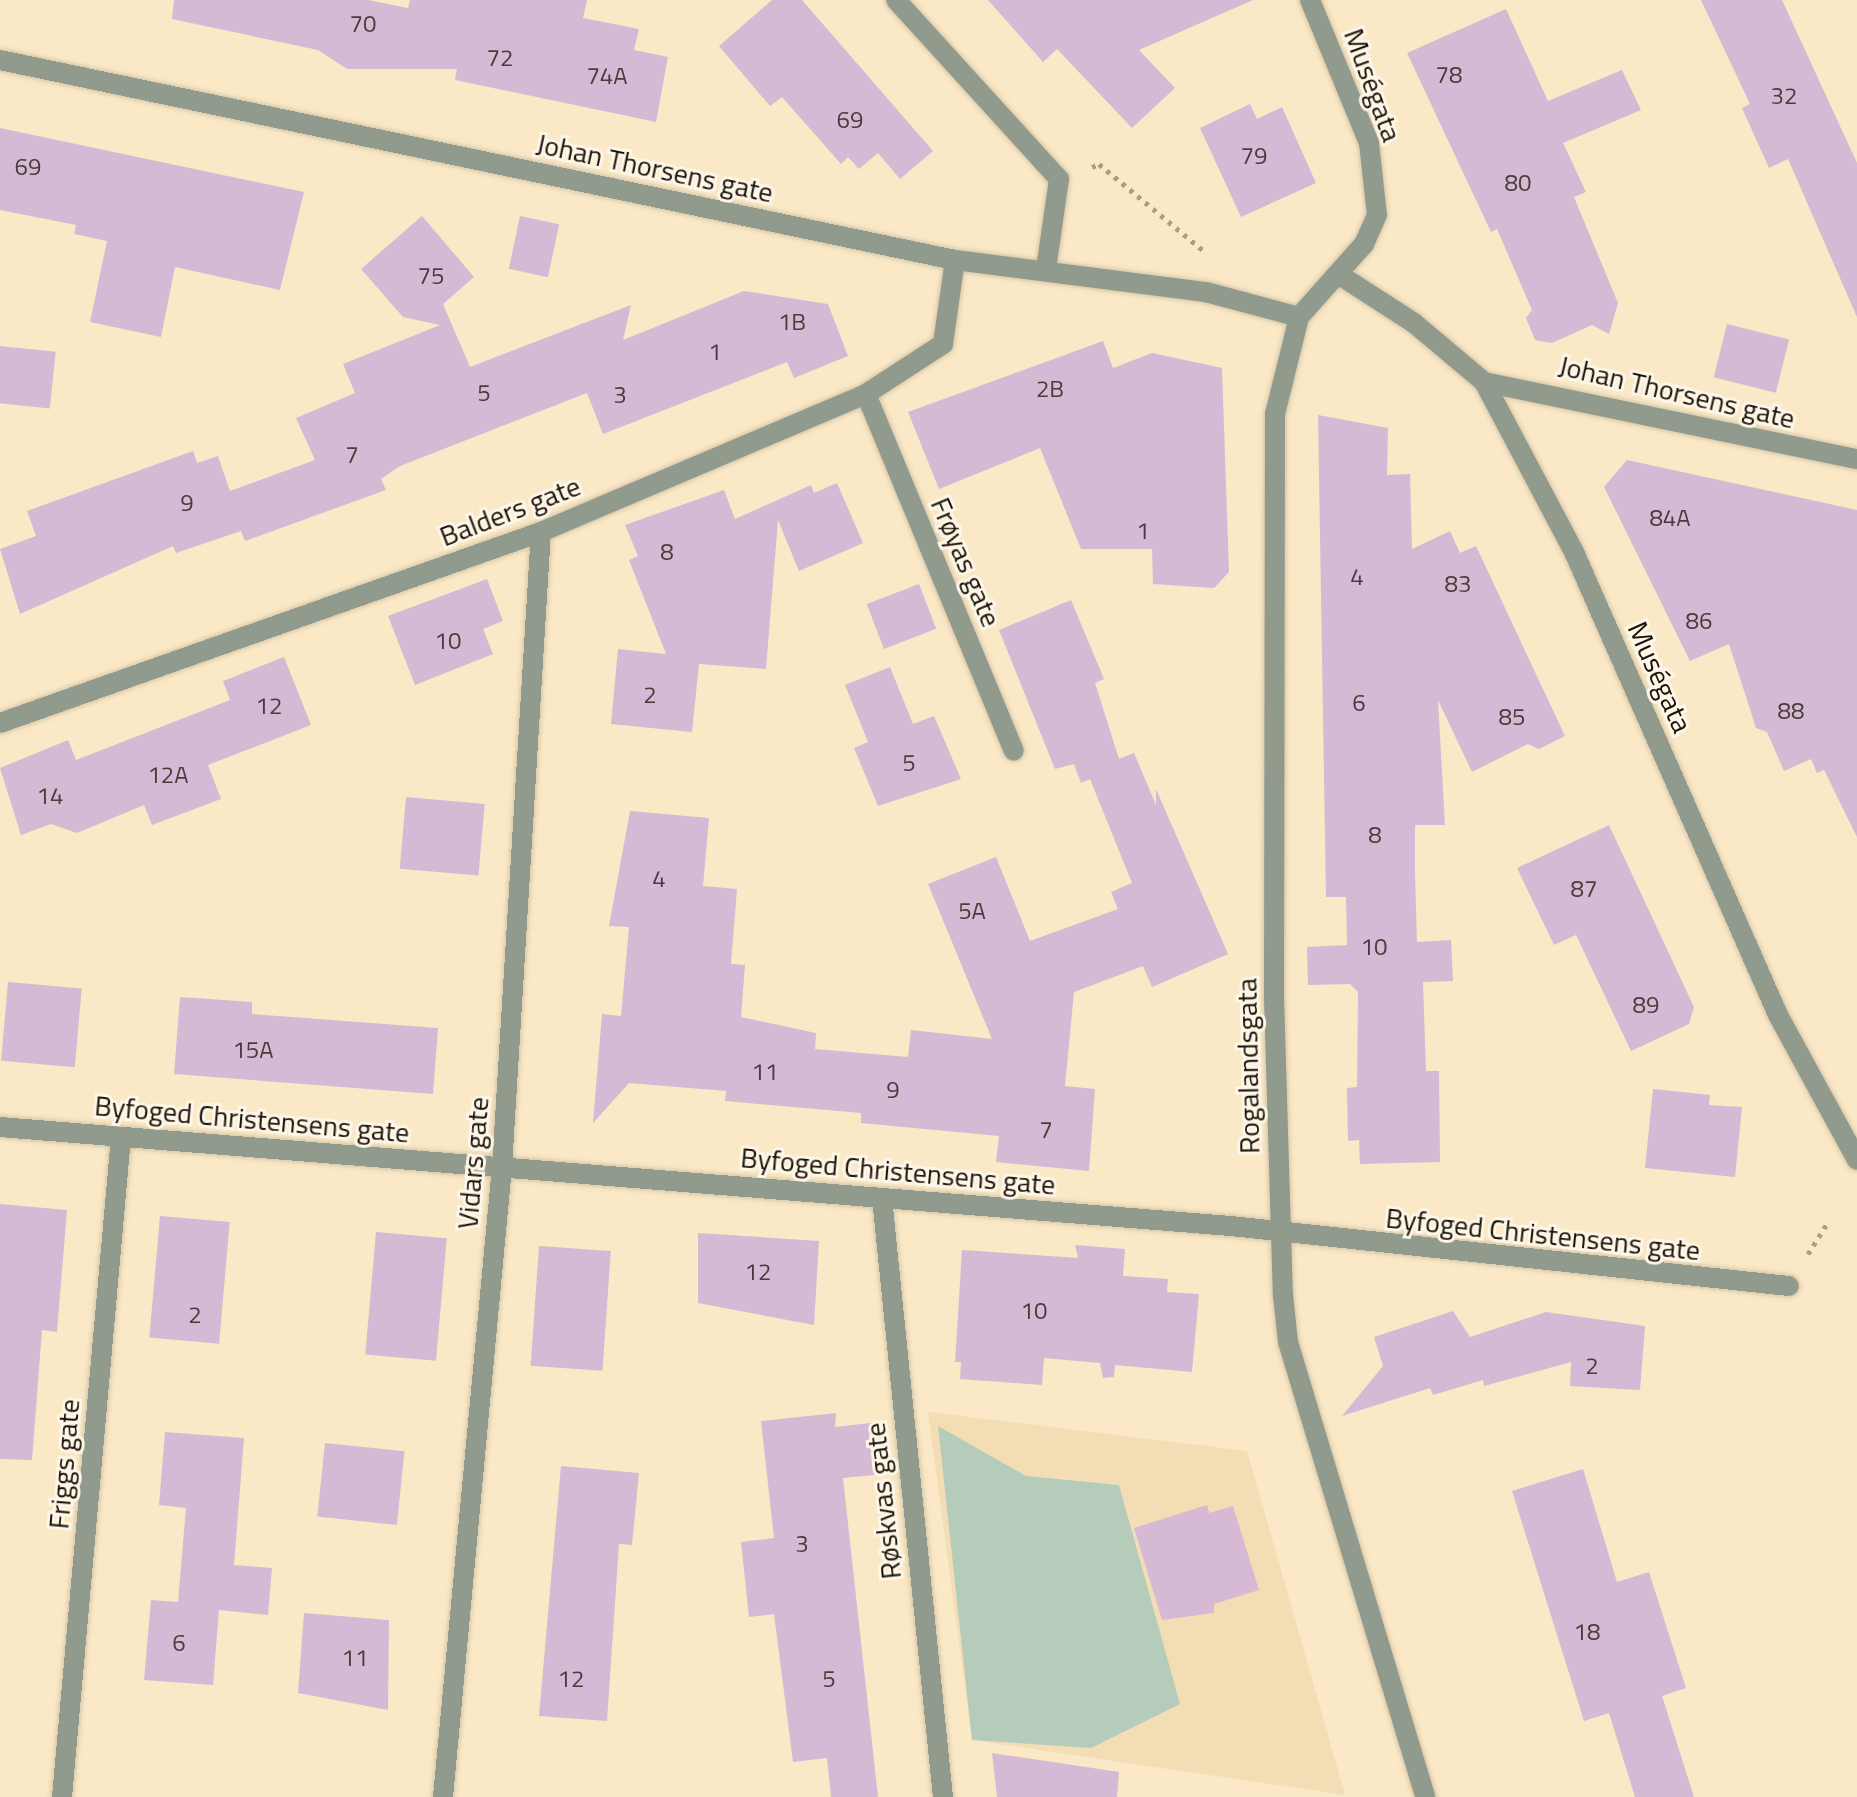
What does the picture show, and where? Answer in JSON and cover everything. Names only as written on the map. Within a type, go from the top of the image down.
[{"type":"street","points":[[896,0],[1059,179],[1046,269]]},
{"type":"street","name":"Muségata","points":[[1299,317],[1338,274],[1377,215],[1369,143],[1310,0]]},
{"type":"street","name":"Johan Thorsens gate","points":[[0,60],[955,260],[1046,269],[1206,292],[1299,317]]},
{"type":"street","name":"Balders gate","points":[[0,723],[541,532],[866,394],[943,344],[955,260]]},
{"type":"street","name":"Muségata","points":[[1338,274],[1414,323],[1484,382],[1574,552],[1778,1015],[1857,1160]]},
{"type":"street","name":"Rogalandsgata","points":[[1299,317],[1275,414],[1279,1235],[1288,1342],[1425,1797]]},
{"type":"street","name":"Johan Thorsens gate","points":[[1484,382],[1857,459]]},
{"type":"street","name":"Frøyas gate","points":[[866,394],[1014,751]]},
{"type":"street","name":"Vidars gate","points":[[443,1797],[502,1167],[541,532]]},
{"type":"street","name":"Byfoged Christensens gate","points":[[0,1127],[882,1198],[1789,1286]]},
{"type":"street","name":"Friggs gate","points":[[62,1797],[121,1137]]},
{"type":"street","name":"Røskvas gate","points":[[882,1198],[943,1797]]},
{"type":"path","points":[[1059,179],[1099,164],[1212,258]]},
{"type":"shaded area","points":[[928,1412],[1247,1451],[1345,1795],[972,1740]]},
{"type":"green space","points":[[938,1426],[1026,1476],[1119,1485],[1180,1704],[1091,1748],[972,1740]]},
{"type":"building","points":[[174,0],[368,0],[408,8],[410,0],[587,0],[583,18],[639,29],[634,50],[668,57],[656,122],[455,80],[457,69],[347,69],[318,50],[172,19]]},
{"type":"building","points":[[772,0],[802,0],[933,151],[900,179],[878,153],[859,169],[848,157],[841,164],[782,97],[770,106],[719,46]]},
{"type":"building","points":[[988,0],[1253,0],[1139,50],[1175,88],[1132,128],[1057,49],[1043,62]]},
{"type":"building","points":[[1701,0],[1782,0],[1857,163],[1857,317],[1788,159],[1769,168],[1742,108],[1750,104]]},
{"type":"building","points":[[1506,9],[1548,101],[1622,70],[1641,110],[1563,143],[1586,192],[1574,197],[1618,303],[1609,334],[1592,325],[1552,343],[1535,340],[1526,318],[1532,310],[1497,229],[1491,232],[1407,53]]},
{"type":"building","points":[[1250,104],[1257,119],[1282,107],[1316,183],[1241,217],[1200,128]]},
{"type":"building","points":[[0,128],[304,192],[280,290],[175,267],[161,337],[90,322],[107,241],[74,234],[76,225],[0,210]]},
{"type":"building","points":[[422,216],[474,277],[443,304],[470,367],[631,305],[623,340],[744,291],[828,304],[848,356],[794,378],[787,362],[603,434],[587,393],[400,466],[381,479],[386,490],[245,541],[241,531],[176,553],[173,546],[20,614],[0,549],[36,536],[27,511],[193,451],[197,463],[218,456],[230,491],[315,460],[296,418],[355,393],[343,364],[440,325],[403,317],[361,269]]},
{"type":"building","points":[[520,216],[559,224],[548,277],[509,269]]},
{"type":"building","points":[[1727,324],[1789,339],[1776,393],[1714,377]]},
{"type":"building","points":[[1103,341],[1113,368],[1152,353],[1222,368],[1229,572],[1214,588],[1153,584],[1152,549],[1081,549],[1040,448],[939,489],[908,412]]},
{"type":"building","points":[[0,346],[56,352],[50,409],[0,403]]},
{"type":"building","points":[[1318,415],[1388,428],[1387,475],[1410,474],[1412,549],[1450,531],[1460,553],[1476,546],[1565,736],[1539,749],[1528,744],[1472,772],[1438,700],[1445,825],[1415,825],[1415,875],[1417,942],[1451,940],[1453,981],[1423,982],[1426,1071],[1439,1071],[1440,1162],[1360,1164],[1359,1140],[1348,1141],[1347,1088],[1357,1087],[1358,992],[1350,984],[1308,985],[1307,947],[1347,945],[1346,897],[1326,897]]},
{"type":"building","points":[[1627,460],[1857,510],[1857,837],[1824,770],[1817,773],[1811,759],[1784,771],[1767,732],[1756,728],[1729,644],[1690,661],[1604,487]]},
{"type":"building","points":[[837,483],[863,543],[799,571],[778,520],[766,669],[699,664],[692,732],[611,724],[618,649],[666,654],[629,560],[638,556],[625,525],[724,490],[735,519],[811,485],[814,493]]},
{"type":"building","points":[[487,579],[503,621],[483,629],[493,654],[415,685],[388,616]]},
{"type":"building","points":[[919,584],[936,629],[884,649],[867,604]]},
{"type":"building","points":[[1071,600],[1104,679],[1095,683],[1119,759],[1134,753],[1156,805],[1156,789],[1228,954],[1152,987],[1143,966],[1074,992],[1065,1086],[1095,1089],[1089,1171],[996,1162],[999,1136],[861,1123],[861,1113],[725,1101],[726,1091],[629,1083],[593,1123],[602,1014],[621,1016],[629,927],[609,926],[630,811],[709,818],[703,886],[737,889],[731,964],[745,965],[741,1017],[816,1033],[815,1049],[908,1057],[911,1030],[992,1039],[928,884],[996,857],[1030,941],[1118,909],[1111,892],[1132,883],[1090,779],[1081,783],[1074,764],[1055,769],[999,630]]},
{"type":"building","points":[[284,657],[311,725],[208,765],[221,799],[152,825],[144,805],[77,833],[51,824],[21,835],[0,768],[68,740],[76,760],[230,700],[223,681]]},
{"type":"building","points":[[890,667],[913,724],[934,716],[961,779],[878,806],[854,748],[868,742],[845,685]]},
{"type":"building","points":[[406,797],[485,804],[478,876],[400,869]]},
{"type":"building","points":[[1609,825],[1694,1007],[1689,1024],[1631,1051],[1576,935],[1554,945],[1517,868]]},
{"type":"building","points":[[8,982],[82,988],[75,1067],[1,1061]]},
{"type":"building","points":[[180,997],[252,1002],[252,1014],[438,1028],[433,1094],[174,1074]]},
{"type":"building","points":[[1653,1089],[1710,1095],[1709,1105],[1742,1107],[1735,1177],[1645,1168]]},
{"type":"building","points":[[0,1204],[67,1210],[57,1332],[42,1330],[32,1460],[0,1459]]},
{"type":"building","points":[[160,1216],[230,1222],[219,1344],[149,1338]]},
{"type":"building","points":[[376,1232],[447,1238],[436,1361],[365,1355]]},
{"type":"building","points":[[698,1233],[819,1241],[814,1325],[698,1303]]},
{"type":"building","points":[[1075,1245],[1125,1249],[1123,1276],[1168,1279],[1167,1292],[1199,1294],[1192,1372],[1115,1365],[1114,1377],[1103,1378],[1100,1363],[1044,1358],[1042,1385],[960,1379],[961,1362],[955,1362],[962,1250],[1078,1258]]},
{"type":"building","points":[[539,1246],[611,1251],[602,1371],[531,1366]]},
{"type":"building","points":[[1453,1311],[1470,1337],[1546,1312],[1645,1326],[1640,1390],[1570,1386],[1571,1362],[1484,1386],[1483,1380],[1433,1395],[1430,1388],[1342,1416],[1383,1366],[1374,1337]]},
{"type":"building","points":[[836,1413],[835,1427],[879,1422],[884,1474],[843,1478],[878,1797],[831,1797],[827,1758],[793,1762],[774,1614],[749,1617],[741,1542],[774,1538],[761,1421]]},
{"type":"building","points":[[165,1432],[244,1438],[234,1565],[272,1568],[268,1615],[219,1610],[213,1685],[144,1680],[151,1600],[178,1602],[186,1508],[159,1505]]},
{"type":"building","points":[[325,1443],[405,1451],[397,1525],[317,1517]]},
{"type":"building","points":[[561,1466],[639,1473],[632,1545],[619,1544],[607,1721],[539,1716]]},
{"type":"building","points":[[1583,1469],[1617,1582],[1649,1572],[1686,1688],[1662,1696],[1694,1797],[1635,1797],[1609,1713],[1584,1721],[1512,1491]]},
{"type":"building","points":[[1207,1505],[1209,1513],[1233,1506],[1259,1590],[1214,1604],[1214,1613],[1162,1620],[1134,1528]]},
{"type":"building","points":[[304,1613],[389,1620],[388,1710],[298,1693]]},
{"type":"building","points":[[992,1753],[1119,1772],[1117,1797],[997,1797]]}]
